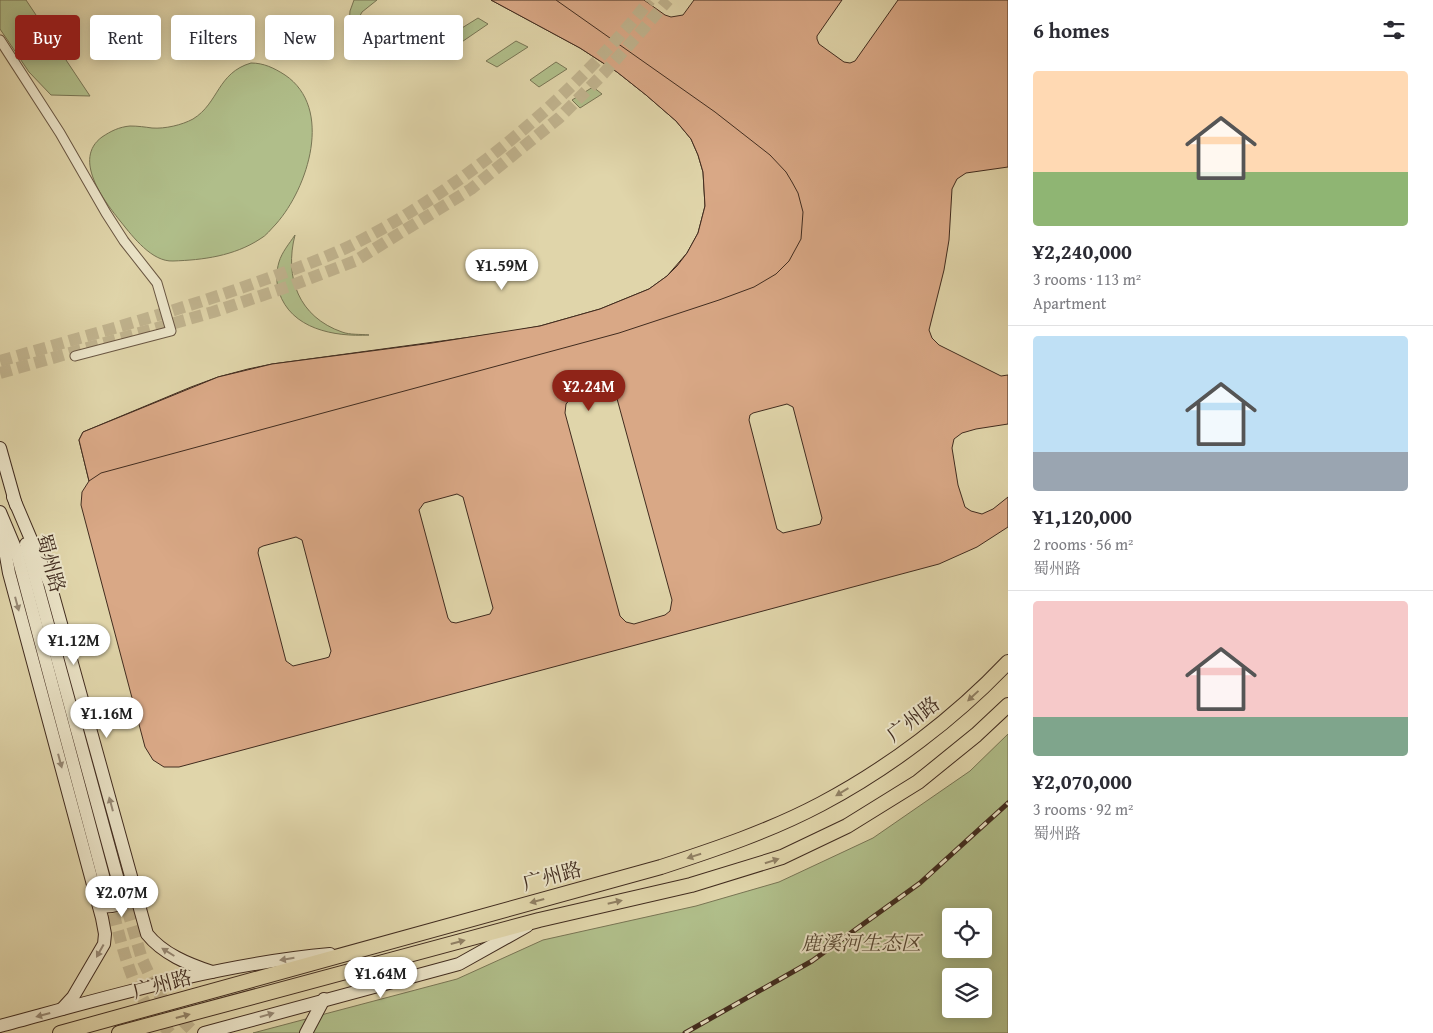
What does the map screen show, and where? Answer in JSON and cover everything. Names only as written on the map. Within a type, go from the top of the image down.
[{"type":"main road","name":"广州路","points":[[60,1033],[662,867],[742,840],[821,805],[893,759],[962,706],[1008,662]]},
{"type":"main road","name":"广州路","points":[[119,1033],[539,920],[691,885],[744,870],[791,853],[847,826],[918,782],[976,735],[1008,705]]},
{"type":"street","points":[[0,40],[55,126],[110,220],[157,283],[171,331],[75,356]]},
{"type":"street","name":"蜀州路","points":[[0,448],[122,891]]},
{"type":"street","points":[[14,497],[50,584],[147,934],[170,954],[212,972]]},
{"type":"street","name":"蜀州路","points":[[0,512],[16,550],[108,894]]},
{"type":"street","points":[[0,522],[4,574],[99,906],[105,934],[104,944],[73,997],[62,1009]]},
{"type":"street","points":[[99,906],[107,907],[118,904],[130,900],[136,895]]},
{"type":"street","points":[[204,1033],[459,964],[539,920]]},
{"type":"street","points":[[0,1026],[212,972],[290,958],[352,952]]},
{"type":"street","points":[[306,1033],[324,999]]},
{"type":"green space","points":[[0,0],[26,0],[36,15],[15,15],[15,51],[0,29]]},
{"type":"green space","points":[[354,0],[377,0],[360,15],[350,15]]},
{"type":"green space","points":[[478,18],[488,24],[463,41],[463,27]]},
{"type":"green space","points":[[516,41],[528,47],[497,67],[486,61]]},
{"type":"green space","points":[[21,60],[66,60],[90,96],[51,95],[29,72]]},
{"type":"green space","points":[[556,62],[567,69],[539,87],[530,80]]},
{"type":"green space","points":[[251,63],[269,66],[285,75],[300,89],[309,107],[312,127],[311,148],[306,170],[288,209],[264,236],[250,245],[229,253],[196,260],[173,261],[165,260],[150,253],[131,235],[100,192],[90,168],[90,157],[94,146],[102,137],[122,127],[162,128],[179,125],[193,119],[208,105],[231,74]]},
{"type":"green space","points":[[593,87],[602,94],[580,108],[572,100]]},
{"type":"green space","points":[[295,235],[292,251],[294,281],[298,294],[305,306],[315,317],[327,325],[345,333],[369,335],[342,334],[315,328],[293,315],[285,305],[278,288],[277,270],[282,255]]},
{"type":"green space","name":"鹿溪河生态区","points":[[1008,734],[1008,1033],[253,1033],[457,979],[543,940],[696,906],[779,882],[873,838],[970,771]]},
{"type":"building","points":[[491,0],[644,0],[665,15],[671,17],[683,15],[694,0],[842,0],[817,36],[817,39],[819,44],[844,62],[850,63],[855,61],[898,0],[1008,0],[1008,167],[966,173],[957,179],[952,189],[949,240],[944,270],[929,330],[932,338],[939,345],[1001,376],[1008,375],[1008,424],[962,433],[954,439],[952,448],[958,485],[965,507],[982,514],[993,509],[1008,497],[1008,527],[977,547],[939,564],[179,767],[164,767],[153,760],[145,747],[81,505],[82,492],[89,481],[79,440],[83,432],[218,377],[272,364],[540,326],[600,309],[649,289],[667,276],[687,253],[698,233],[705,206],[703,172],[698,155],[691,139],[676,121],[617,72],[580,48]],"holes":[[[604,388],[611,389],[616,395],[672,600],[670,611],[665,615],[634,624],[626,622],[620,616],[565,413],[566,404],[571,398]],[[787,404],[793,407],[822,518],[820,524],[783,533],[777,529],[749,420],[750,415]],[[457,494],[463,497],[493,608],[490,614],[456,623],[451,622],[448,618],[419,510],[424,503]],[[296,537],[302,540],[331,651],[329,657],[293,666],[286,661],[258,553],[259,548]]]},
{"type":"building","points":[[491,0],[556,0],[715,112],[770,155],[786,172],[792,182],[798,193],[803,212],[801,239],[789,261],[776,274],[754,287],[619,333],[101,473],[89,481],[79,440],[83,432],[218,377],[272,364],[432,343],[540,326],[600,309],[649,289],[677,266],[698,233],[705,206],[703,172],[691,139],[676,121],[617,72],[580,48]]},
{"type":"tunnel","points":[[0,361],[224,294],[337,252],[390,224],[431,199],[512,139],[586,72],[650,0]]},
{"type":"tunnel","points":[[0,373],[213,312],[290,286],[355,261],[471,189],[559,118],[603,74],[668,0]]},
{"type":"tunnel","points":[[122,892],[142,959],[158,993],[195,1033]]},
{"type":"tunnel","points":[[109,896],[131,974],[145,1003],[170,1033]]},
{"type":"railway","points":[[685,1033],[812,961],[920,883],[1008,803]]}]
